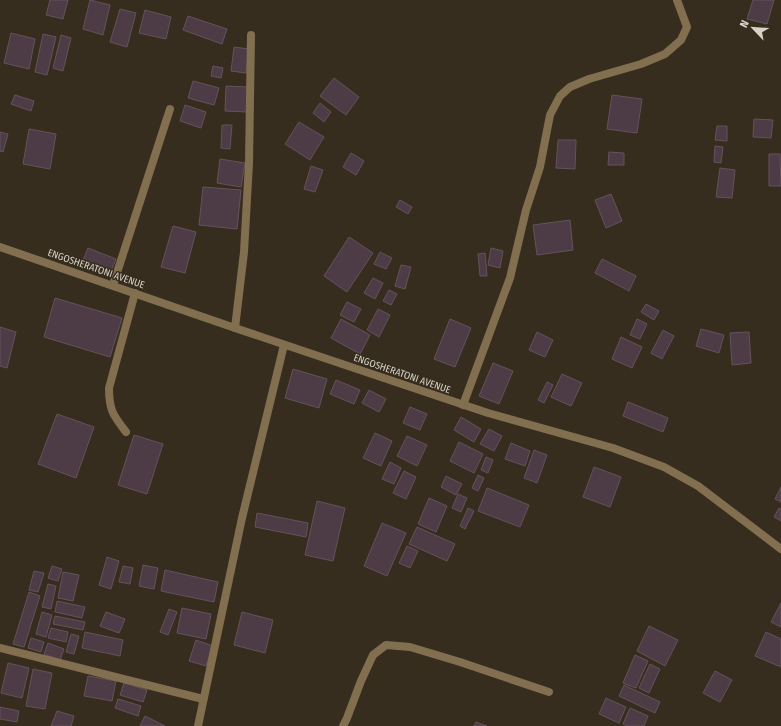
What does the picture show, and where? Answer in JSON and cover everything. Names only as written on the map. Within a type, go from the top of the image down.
[{"type":"street","points":[[463,405],[510,278],[526,210],[540,167],[550,115],[560,96],[570,87],[589,79],[641,64],[665,54],[681,40],[687,27],[677,0]]},
{"type":"street","points":[[235,328],[244,252],[249,170],[251,35]]},
{"type":"street","points":[[113,285],[170,109]]},
{"type":"street","name":"ENGOSHERATONI AVENUE","points":[[0,247],[463,405],[613,448],[664,467],[698,486],[781,549]]},
{"type":"street","points":[[126,432],[114,416],[109,403],[109,388],[135,293]]},
{"type":"street","points":[[198,726],[242,518],[284,345]]},
{"type":"street","points":[[343,726],[348,718],[361,681],[373,655],[386,645],[410,647],[549,692]]},
{"type":"street","points":[[0,648],[203,699]]},
{"type":"building","points":[[50,0],[68,0],[63,19],[46,15]]},
{"type":"building","points":[[90,0],[110,5],[103,35],[83,29]]},
{"type":"building","points":[[753,0],[774,0],[767,24],[747,19]]},
{"type":"building","points":[[120,9],[136,13],[127,47],[110,42]]},
{"type":"building","points":[[145,10],[171,17],[166,39],[139,33]]},
{"type":"building","points":[[188,16],[227,29],[222,44],[183,30]]},
{"type":"building","points":[[11,33],[35,39],[29,69],[4,63]]},
{"type":"building","points":[[43,34],[56,37],[47,75],[35,72]]},
{"type":"building","points":[[61,35],[71,38],[63,71],[53,68]]},
{"type":"building","points":[[234,47],[249,49],[246,73],[231,71]]},
{"type":"building","points":[[213,66],[223,68],[221,78],[211,76]]},
{"type":"building","points":[[334,78],[359,97],[346,115],[320,96]]},
{"type":"building","points":[[193,81],[219,88],[214,105],[188,98]]},
{"type":"building","points":[[226,86],[248,87],[247,112],[225,111]]},
{"type":"building","points":[[15,95],[34,101],[31,111],[11,104]]},
{"type":"building","points":[[612,95],[642,99],[637,133],[607,129]]},
{"type":"building","points":[[320,103],[331,112],[324,122],[313,113]]},
{"type":"building","points":[[185,105],[206,112],[201,128],[180,121]]},
{"type":"building","points":[[754,119],[773,120],[771,138],[753,137]]},
{"type":"building","points":[[299,122],[324,137],[310,160],[285,144]]},
{"type":"building","points":[[222,125],[232,125],[230,149],[221,148]]},
{"type":"building","points":[[717,126],[727,126],[727,141],[715,140]]},
{"type":"building","points":[[29,129],[56,134],[50,169],[23,164]]},
{"type":"building","points":[[0,132],[8,134],[3,152],[0,151]]},
{"type":"building","points":[[558,140],[576,140],[575,169],[556,168]]},
{"type":"building","points":[[715,146],[723,147],[721,163],[714,162]]},
{"type":"building","points":[[609,152],[624,153],[624,165],[608,165]]},
{"type":"building","points":[[351,153],[364,161],[356,175],[343,167]]},
{"type":"building","points":[[769,154],[780,154],[781,186],[769,186]]},
{"type":"building","points":[[220,159],[245,163],[241,187],[217,183]]},
{"type":"building","points":[[311,166],[323,170],[315,192],[304,189]]},
{"type":"building","points":[[720,168],[735,170],[732,198],[716,197]]},
{"type":"building","points":[[203,187],[241,190],[237,229],[199,225]]},
{"type":"building","points":[[611,194],[622,221],[606,228],[595,200]]},
{"type":"building","points":[[400,200],[412,207],[408,214],[396,207]]},
{"type":"building","points":[[570,220],[573,250],[537,255],[533,225]]},
{"type":"building","points":[[173,226],[196,232],[185,273],[161,267]]},
{"type":"building","points":[[349,237],[373,253],[347,292],[324,276]]},
{"type":"building","points":[[88,248],[116,259],[111,271],[83,260]]},
{"type":"building","points":[[491,248],[503,251],[500,268],[488,265]]},
{"type":"building","points":[[380,252],[392,258],[386,269],[374,264]]},
{"type":"building","points":[[485,253],[487,276],[480,276],[478,254]]},
{"type":"building","points":[[602,259],[636,276],[629,291],[595,273]]},
{"type":"building","points":[[401,265],[411,267],[405,289],[395,286]]},
{"type":"building","points":[[373,278],[383,283],[375,299],[364,293]]},
{"type":"building","points":[[389,290],[397,294],[391,305],[383,301]]},
{"type":"building","points":[[55,298],[122,318],[110,357],[44,337]]},
{"type":"building","points":[[347,302],[361,309],[354,322],[340,315]]},
{"type":"building","points":[[646,304],[659,311],[654,320],[641,312]]},
{"type":"building","points":[[378,309],[390,315],[379,337],[367,330]]},
{"type":"building","points":[[341,319],[370,335],[360,354],[331,338]]},
{"type":"building","points":[[450,319],[471,328],[455,367],[434,359]]},
{"type":"building","points":[[637,319],[647,324],[640,339],[630,335]]},
{"type":"building","points":[[0,327],[16,332],[7,368],[0,366]]},
{"type":"building","points":[[701,329],[724,335],[719,353],[696,346]]},
{"type":"building","points":[[663,330],[674,336],[662,359],[651,353]]},
{"type":"building","points":[[537,332],[553,340],[545,357],[529,350]]},
{"type":"building","points":[[749,332],[751,363],[732,365],[730,333]]},
{"type":"building","points":[[621,337],[642,347],[632,368],[612,359]]},
{"type":"building","points":[[493,363],[513,371],[499,404],[479,396]]},
{"type":"building","points":[[293,369],[327,379],[319,408],[285,398]]},
{"type":"building","points":[[562,374],[582,383],[571,406],[551,397]]},
{"type":"building","points":[[336,380],[360,390],[354,404],[330,394]]},
{"type":"building","points":[[547,382],[553,385],[544,403],[538,400]]},
{"type":"building","points":[[369,390],[386,399],[379,412],[362,403]]},
{"type":"building","points":[[628,402],[668,418],[663,432],[623,416]]},
{"type":"building","points":[[410,407],[427,414],[420,430],[403,423]]},
{"type":"building","points":[[57,414],[94,427],[76,478],[38,464]]},
{"type":"building","points":[[461,417],[481,429],[474,442],[454,430]]},
{"type":"building","points":[[489,429],[502,436],[494,451],[480,444]]},
{"type":"building","points":[[375,433],[392,441],[381,466],[363,458]]},
{"type":"building","points":[[134,435],[163,444],[147,494],[118,485]]},
{"type":"building","points":[[407,436],[427,445],[417,466],[397,456]]},
{"type":"building","points":[[459,442],[483,454],[474,473],[450,461]]},
{"type":"building","points":[[511,443],[530,451],[525,466],[505,459]]},
{"type":"building","points":[[534,450],[547,455],[537,483],[524,478]]},
{"type":"building","points":[[486,457],[493,460],[488,473],[481,470]]},
{"type":"building","points":[[390,462],[401,468],[394,484],[382,479]]},
{"type":"building","points":[[594,467],[621,477],[610,507],[583,497]]},
{"type":"building","points":[[404,471],[416,477],[406,499],[393,493]]},
{"type":"building","points":[[478,475],[484,478],[478,491],[472,488]]},
{"type":"building","points":[[446,476],[462,484],[456,495],[441,487]]},
{"type":"building","points":[[781,487],[781,502],[775,499]]},
{"type":"building","points":[[487,488],[529,505],[520,527],[478,511]]},
{"type":"building","points":[[458,494],[467,498],[461,512],[452,508]]},
{"type":"building","points":[[429,498],[447,506],[436,532],[418,524]]},
{"type":"building","points":[[317,501],[345,508],[333,561],[305,555]]},
{"type":"building","points":[[468,508],[474,511],[465,529],[460,526]]},
{"type":"building","points":[[779,508],[781,509],[781,521],[774,517]]},
{"type":"building","points":[[257,513],[308,523],[306,537],[255,527]]},
{"type":"building","points":[[382,523],[406,533],[387,576],[364,566]]},
{"type":"building","points":[[417,527],[455,544],[447,561],[409,544]]},
{"type":"building","points":[[407,546],[418,551],[410,568],[399,563]]},
{"type":"building","points":[[107,557],[119,561],[111,589],[99,585]]},
{"type":"building","points":[[143,565],[158,568],[154,589],[139,586]]},
{"type":"building","points":[[52,566],[62,569],[58,581],[48,578]]},
{"type":"building","points":[[123,566],[133,568],[130,584],[119,582]]},
{"type":"building","points":[[165,570],[218,582],[214,602],[161,591]]},
{"type":"building","points":[[34,571],[44,573],[38,592],[29,590]]},
{"type":"building","points":[[63,572],[79,575],[73,601],[58,598]]},
{"type":"building","points":[[48,584],[56,586],[51,609],[42,607]]},
{"type":"building","points":[[29,592],[40,596],[24,647],[13,644]]},
{"type":"building","points":[[57,601],[85,607],[82,618],[55,612]]},
{"type":"building","points":[[781,603],[781,627],[771,622]]},
{"type":"building","points":[[182,608],[211,614],[206,639],[177,633]]},
{"type":"building","points":[[169,609],[177,612],[168,635],[160,632]]},
{"type":"building","points":[[42,612],[52,615],[46,637],[36,634]]},
{"type":"building","points":[[106,612],[125,619],[119,633],[100,626]]},
{"type":"building","points":[[242,612],[273,620],[265,653],[234,645]]},
{"type":"building","points":[[55,616],[85,622],[83,630],[53,624]]},
{"type":"building","points":[[649,626],[678,640],[665,666],[637,651]]},
{"type":"building","points":[[51,628],[68,632],[66,642],[48,638]]},
{"type":"building","points":[[85,632],[123,640],[120,656],[82,648]]},
{"type":"building","points":[[766,632],[781,639],[781,667],[755,656]]},
{"type":"building","points":[[71,634],[79,636],[74,654],[66,652]]},
{"type":"building","points":[[31,638],[44,642],[41,652],[28,648]]},
{"type":"building","points":[[196,640],[213,646],[206,666],[189,661]]},
{"type":"building","points":[[48,643],[64,649],[60,660],[44,654]]},
{"type":"building","points":[[635,655],[648,661],[636,688],[623,683]]},
{"type":"building","points":[[8,663],[29,668],[22,698],[1,693]]},
{"type":"building","points":[[650,664],[660,669],[649,693],[639,688]]},
{"type":"building","points":[[33,669],[52,673],[45,709],[26,706]]},
{"type":"building","points":[[715,671],[732,680],[720,702],[703,693]]},
{"type":"building","points":[[88,676],[116,681],[112,701],[84,696]]},
{"type":"building","points":[[124,683],[147,690],[143,702],[120,695]]},
{"type":"building","points":[[624,685],[660,702],[655,713],[619,696]]},
{"type":"building","points":[[606,698],[626,707],[619,723],[599,714]]},
{"type":"building","points":[[118,699],[141,706],[138,716],[115,708]]},
{"type":"building","points":[[0,707],[19,711],[17,722],[0,719]]},
{"type":"building","points":[[630,708],[648,716],[644,726],[627,726],[623,724]]},
{"type":"building","points":[[57,711],[74,716],[71,726],[51,726]]},
{"type":"building","points":[[145,716],[165,726],[140,726]]},
{"type":"building","points":[[476,722],[487,726],[474,726]]}]
